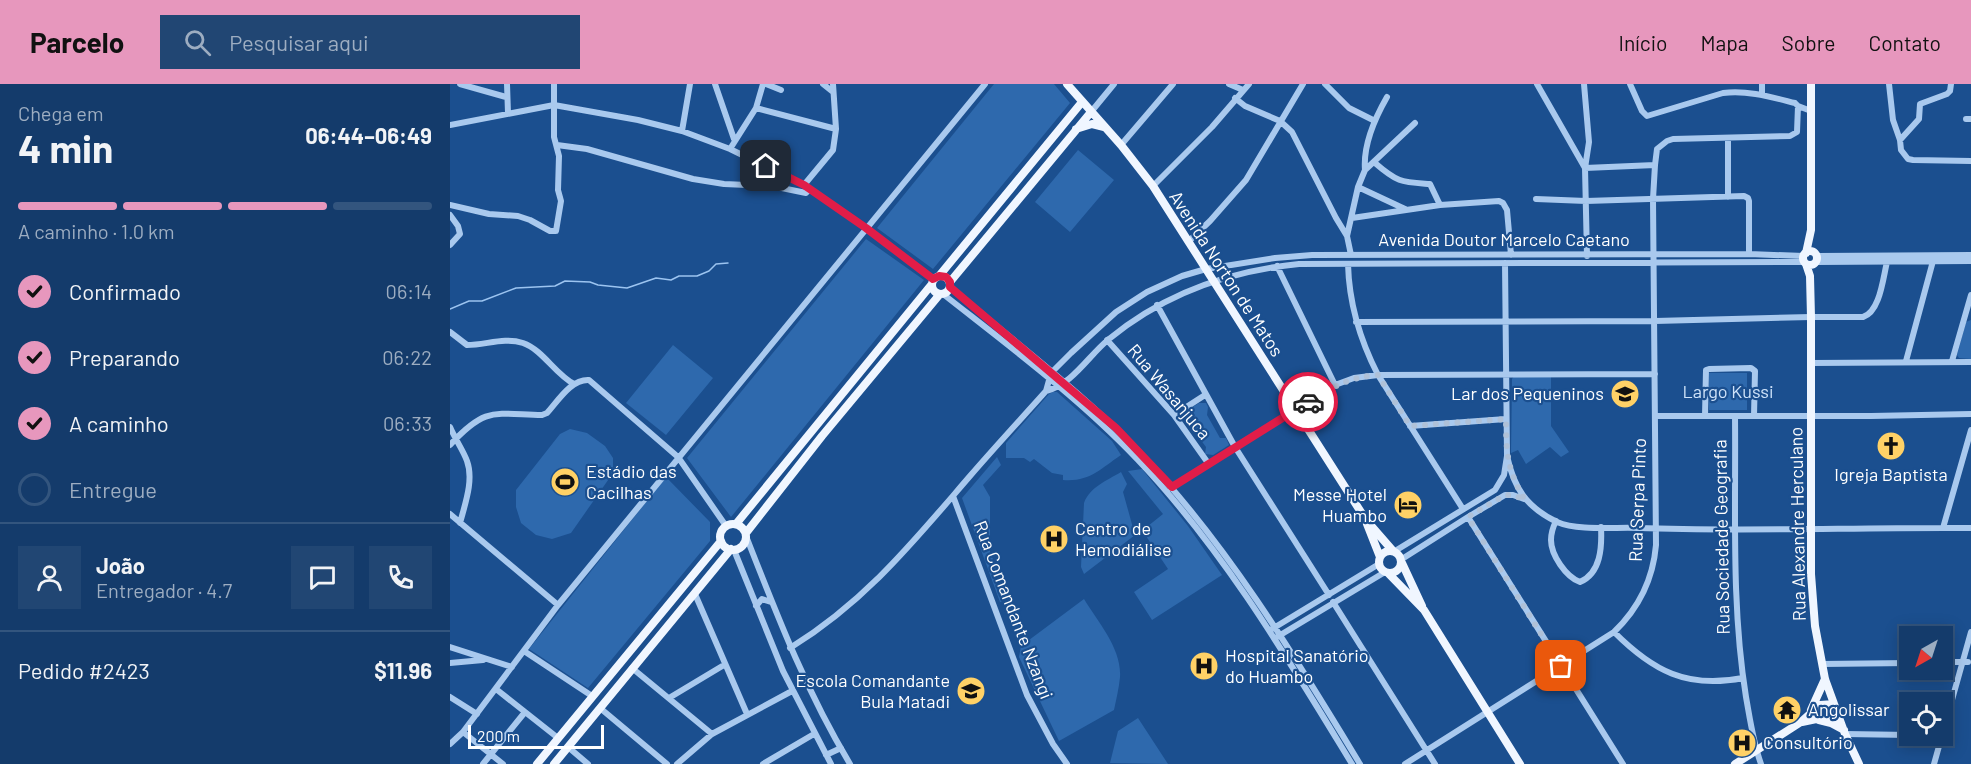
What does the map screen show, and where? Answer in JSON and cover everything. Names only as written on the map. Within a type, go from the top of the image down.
[{"type":"main road","name":"Avenida Norton de Matos","points":[[1067,84],[1121,145],[1153,186],[1366,520],[1394,551]]},
{"type":"main road","name":"Rua Alexandre Herculano","points":[[1811,84],[1810,230],[1815,246],[1810,259],[1813,610],[1826,679],[1844,732],[1858,764]]},
{"type":"main road","points":[[732,549],[721,541],[721,534],[726,526],[736,524],[1082,102]]},
{"type":"main road","points":[[554,764],[732,549],[743,546],[746,535],[822,436],[950,285],[1074,130],[1091,112]]},
{"type":"main road","points":[[1074,130],[1092,124],[1104,127]]},
{"type":"main road","points":[[934,280],[946,277],[950,285]]},
{"type":"main road","points":[[934,280],[934,291],[941,294]]},
{"type":"main road","name":"Avenida Norton de Matos","points":[[1366,520],[1380,560]]},
{"type":"main road","points":[[736,524],[746,535]]},
{"type":"main road","points":[[537,764],[721,541]]},
{"type":"main road","points":[[1424,610],[1387,572],[1380,560],[1387,551],[1394,551],[1402,561],[1424,610],[1520,764]]},
{"type":"main road","points":[[1387,572],[1397,571],[1402,561]]},
{"type":"main road","points":[[1812,716],[1826,679]]},
{"type":"main road","points":[[1735,764],[1812,716],[1820,705],[1835,706]]},
{"type":"main road","points":[[1812,716],[1826,717],[1835,706]]},
{"type":"main road","points":[[1812,716],[1827,721],[1844,732]]},
{"type":"street","points":[[460,84],[506,97]]},
{"type":"street","points":[[507,84],[508,113]]},
{"type":"street","points":[[450,205],[489,214],[518,216],[550,231],[556,231],[561,201],[558,189],[557,145],[554,137],[554,84]]},
{"type":"street","points":[[682,131],[690,84]]},
{"type":"street","points":[[715,84],[734,139]]},
{"type":"street","points":[[730,148],[756,108],[764,84],[781,90]]},
{"type":"street","points":[[823,84],[833,92]]},
{"type":"street","points":[[557,145],[587,149],[693,179],[724,184],[772,186],[806,193],[807,187],[833,150],[836,129],[833,84]]},
{"type":"street","points":[[450,744],[477,714],[558,605],[985,84]]},
{"type":"street","points":[[1091,112],[1114,84]]},
{"type":"street","points":[[1121,145],[1173,84]]},
{"type":"street","points":[[1229,84],[1243,90]]},
{"type":"street","points":[[1153,186],[1212,127],[1249,84]]},
{"type":"street","points":[[1189,241],[1246,180],[1303,84]]},
{"type":"street","points":[[1537,84],[1585,168]]},
{"type":"street","points":[[1584,84],[1589,142],[1585,168],[1587,255]]},
{"type":"street","points":[[1630,84],[1642,111],[1647,116],[1723,93],[1747,92],[1795,103],[1811,111]]},
{"type":"street","points":[[1762,84],[1762,95]]},
{"type":"street","points":[[1889,84],[1893,120],[1901,150],[1908,159],[1971,161]]},
{"type":"street","points":[[1900,140],[1919,119],[1920,104],[1947,94],[1951,84]]},
{"type":"street","points":[[1328,85],[1349,108],[1375,121]]},
{"type":"street","points":[[1235,98],[1245,106],[1280,121],[1292,132],[1347,236],[1351,255]]},
{"type":"street","points":[[1347,236],[1358,187],[1365,170],[1369,138],[1387,98]]},
{"type":"street","points":[[450,125],[554,105],[593,111],[682,131],[730,148],[807,187],[934,280]]},
{"type":"street","points":[[1585,168],[1654,165],[1658,148],[1667,141],[1794,135],[1797,132],[1798,106]]},
{"type":"street","points":[[756,108],[836,129]]},
{"type":"street","points":[[1365,170],[1375,164],[1415,123]]},
{"type":"street","points":[[1728,139],[1728,197]]},
{"type":"street","points":[[1375,164],[1398,180],[1409,184],[1430,184],[1440,205]]},
{"type":"street","name":"Rua Serpa Pinto","points":[[1405,764],[1614,632],[1635,608],[1647,586],[1655,557],[1654,165]]},
{"type":"street","points":[[1358,187],[1405,210]]},
{"type":"street","points":[[1536,199],[1587,201],[1744,196],[1749,201],[1749,254]]},
{"type":"street","points":[[1352,218],[1440,205],[1503,202],[1507,210],[1511,255]]},
{"type":"street","points":[[450,215],[458,226],[460,234],[450,245]]},
{"type":"street","name":"Avenida Doutor Marcelo Caetano","points":[[1061,386],[1107,340],[1157,305],[1213,280],[1277,266],[1505,263],[1749,254],[1887,262],[1971,261]]},
{"type":"street","name":"Avenida Doutor Marcelo Caetano","points":[[1050,376],[1095,330],[1134,299],[1182,276],[1206,269],[1275,258],[1351,255],[1587,255],[1655,259],[1810,259],[1971,255]]},
{"type":"street","points":[[1906,361],[1934,261]]},
{"type":"street","points":[[1356,322],[1655,321],[1863,317],[1875,309],[1887,262]]},
{"type":"street","points":[[1394,551],[1499,486],[1504,475],[1507,456],[1505,263]]},
{"type":"street","points":[[1348,264],[1348,278],[1356,322],[1378,375],[1463,509]]},
{"type":"street","points":[[1277,266],[1335,385]]},
{"type":"street","points":[[950,285],[1113,430],[1169,489],[1218,552],[1272,630],[1352,760],[1360,764]]},
{"type":"street","points":[[941,294],[1050,376]]},
{"type":"street","points":[[1952,361],[1968,318],[1971,295]]},
{"type":"street","points":[[1157,305],[1235,447],[1329,595]]},
{"type":"street","points":[[450,332],[467,345],[493,341],[523,343],[541,356],[564,379],[574,384]]},
{"type":"street","name":"Rua Wasanjuca","points":[[1107,340],[1174,416],[1208,463]]},
{"type":"street","points":[[1810,363],[1971,362]]},
{"type":"street","points":[[1060,364],[1057,372],[1059,375],[1066,378],[1073,375]]},
{"type":"street","points":[[1705,416],[1706,370],[1751,369],[1755,370],[1754,416]]},
{"type":"street","points":[[1169,489],[1335,385],[1354,378],[1378,375],[1655,374]]},
{"type":"street","points":[[790,648],[821,629],[879,578],[928,526],[1046,391],[1050,376]]},
{"type":"street","points":[[453,442],[468,427],[493,413],[542,415],[547,413],[580,379],[589,380],[678,457],[726,526]]},
{"type":"street","points":[[1046,391],[1061,386]]},
{"type":"street","points":[[1174,416],[1205,395]]},
{"type":"street","points":[[1655,416],[1810,417],[1971,414]]},
{"type":"street","name":"Rua Sociedade Geografia","points":[[1735,416],[1736,606],[1743,678],[1756,750],[1761,764]]},
{"type":"street","points":[[1410,426],[1506,419]]},
{"type":"street","points":[[450,427],[453,442],[467,459],[470,474],[460,523]]},
{"type":"street","points":[[1943,528],[1971,430]]},
{"type":"street","points":[[1507,456],[1514,481],[1525,500]]},
{"type":"street","points":[[1402,561],[1505,495],[1513,495],[1525,500],[1556,521],[1572,526],[1655,529],[1971,528]]},
{"type":"street","name":"Rua Comandante Nzangi","points":[[953,496],[1027,695],[1053,744],[1067,764]]},
{"type":"street","points":[[450,514],[558,605]]},
{"type":"street","points":[[1468,517],[1623,764]]},
{"type":"street","points":[[1556,521],[1551,542],[1553,549],[1564,568],[1574,580],[1580,582],[1591,575],[1599,557],[1601,527]]},
{"type":"street","points":[[746,535],[790,648],[850,764]]},
{"type":"street","points":[[732,549],[792,691],[831,764]]},
{"type":"street","points":[[1272,630],[1380,560]]},
{"type":"street","points":[[1276,638],[1333,602],[1387,572]]},
{"type":"street","points":[[695,594],[747,714]]},
{"type":"street","points":[[756,606],[762,599],[771,602]]},
{"type":"street","points":[[1333,602],[1435,764]]},
{"type":"street","points":[[1614,632],[1631,649],[1665,671],[1702,681],[1721,682],[1743,678]]},
{"type":"street","points":[[1953,706],[1968,662],[1971,632]]},
{"type":"street","points":[[450,647],[512,667]]},
{"type":"street","points":[[524,651],[592,696]]},
{"type":"street","points":[[450,663],[487,659]]},
{"type":"street","points":[[1822,664],[1899,663]]},
{"type":"street","points":[[669,698],[724,665]]},
{"type":"street","points":[[632,668],[711,734]]},
{"type":"street","points":[[496,689],[558,738]]},
{"type":"street","points":[[677,764],[711,734],[792,691]]},
{"type":"street","points":[[450,698],[477,714]]},
{"type":"street","points":[[600,708],[667,764]]},
{"type":"street","points":[[483,764],[525,712]]},
{"type":"street","points":[[463,732],[503,764]]},
{"type":"street","points":[[1844,732],[1899,734]]},
{"type":"street","points":[[763,764],[814,734]]},
{"type":"street","points":[[1934,764],[1940,746]]},
{"type":"street","points":[[568,747],[588,764]]},
{"type":"street","points":[[826,755],[841,748]]},
{"type":"green space","points":[[994,84],[1054,84],[1070,103],[933,269],[877,228]]},
{"type":"green space","points":[[1078,150],[1114,180],[1070,232],[1035,202]]},
{"type":"green space","points":[[866,239],[924,280],[731,517],[687,458]]},
{"type":"green space","points":[[1971,320],[1971,359],[1959,358],[1957,355],[1966,322]]},
{"type":"green space","points":[[673,345],[713,378],[666,435],[626,403]]},
{"type":"green space","name":"Largo Kussi","points":[[1709,373],[1747,373],[1747,410],[1709,410]]},
{"type":"green space","points":[[1514,376],[1551,376],[1551,426],[1569,452],[1561,457],[1550,447],[1526,464],[1518,450],[1511,453],[1512,379]]},
{"type":"green space","points":[[1053,392],[1057,392],[1112,441],[1121,455],[1094,474],[1072,480],[1063,480],[1063,475],[1052,473],[1034,459],[1030,462],[1024,458],[1006,458],[1006,443]]},
{"type":"green space","points":[[1199,403],[1206,403],[1207,415],[1220,438],[1226,438],[1229,445],[1213,455],[1205,454],[1206,447],[1188,423],[1180,417],[1181,414]]},
{"type":"green space","name":"Estádio das Cacilhas","points":[[570,429],[587,433],[605,446],[613,458],[613,473],[571,533],[552,539],[536,535],[521,523],[516,507],[516,490],[560,434]]},
{"type":"green space","points":[[997,457],[1001,465],[983,485],[990,497],[990,552],[1009,599],[1000,602],[962,498]]},
{"type":"green space","points":[[1142,469],[1188,526],[1222,575],[1152,620],[1134,592],[1168,569],[1146,536],[1152,531],[1148,526],[1163,514],[1128,471]]},
{"type":"green space","points":[[1121,472],[1127,484],[1123,492],[1135,535],[1084,574],[1081,567],[1084,503],[1094,489]]},
{"type":"green space","points":[[666,477],[710,522],[710,541],[588,688],[529,649]]},
{"type":"green space","points":[[1084,599],[1108,636],[1117,656],[1120,667],[1118,690],[1114,710],[1059,741],[1019,657],[1021,646]]},
{"type":"green space","points":[[1138,718],[1168,764],[1110,763],[1118,731]]},
{"type":"waterway","points":[[450,309],[469,301],[482,301],[516,288],[555,286],[565,281],[590,282],[627,288],[656,278],[671,280],[679,276],[697,276],[709,271],[716,264],[728,263]]},
{"type":"way so far","points":[[1308,402],[1335,385],[1354,378],[1378,375],[1410,426],[1506,419],[1507,456],[1511,475],[1525,500],[1513,495],[1505,495],[1468,517],[1561,666]]},
{"type":"place","name":"Lar dos Pequeninos","points":[[1625,394]]},
{"type":"place","name":"Igreja Baptista","points":[[1891,446]]},
{"type":"place","name":"Estádio das Cacilhas","points":[[565,482]]},
{"type":"place","name":"Messe Hotel Huambo","points":[[1408,505]]},
{"type":"place","name":"Centro de Hemodiálise","points":[[1054,539]]},
{"type":"place","name":"Hospital Sanatório do Huambo","points":[[1204,666]]},
{"type":"place","name":"Escola Comandante Bula Matadi","points":[[971,691]]},
{"type":"place","name":"Angolissar","points":[[1787,710]]},
{"type":"place","name":"Consultório","points":[[1742,743]]},
{"type":"route","points":[[766,166],[804,185],[933,279],[942,275],[946,277],[950,282],[950,287],[1116,428],[1172,487],[1308,402]]}]
